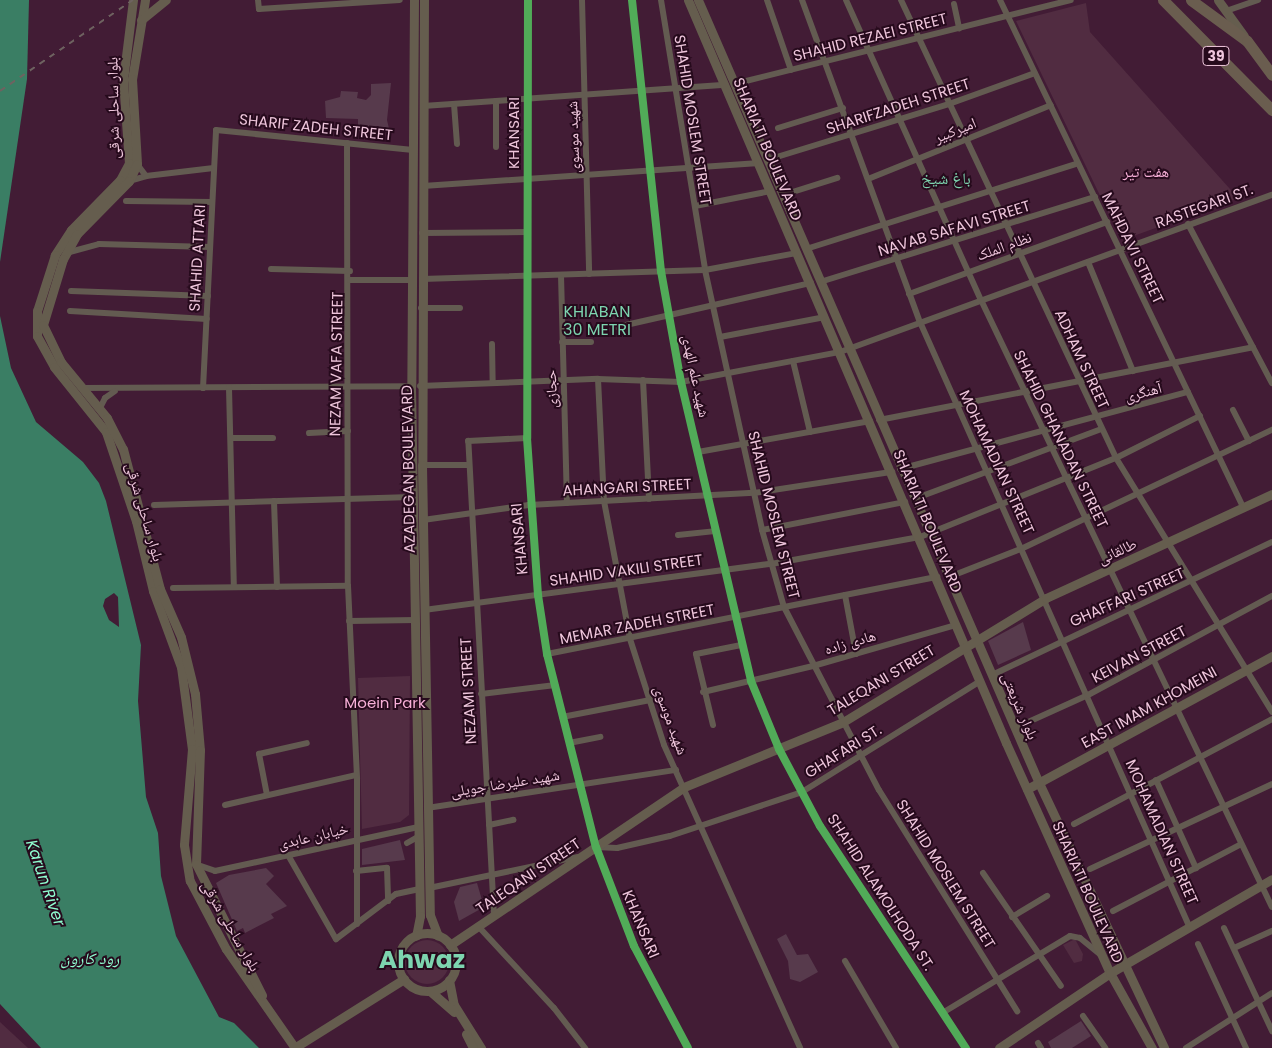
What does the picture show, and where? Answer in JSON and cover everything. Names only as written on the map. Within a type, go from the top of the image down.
[{"type":"highway","name":"39","points":[[1163,0],[1272,110]]},
{"type":"highway","name":"39","points":[[1191,0],[1248,41],[1272,75]]},
{"type":"main road","name":"بلوار ساحلی شرقی","points":[[133,0],[123,80],[129,163],[120,180],[71,230],[55,255],[35,326],[54,367],[106,432],[173,640],[188,698],[192,749],[184,846],[190,881],[226,949],[295,1048]]},
{"type":"main road","name":"بلوار ساحلی شرقی","points":[[145,0],[132,79],[137,164],[129,181],[95,214],[66,253],[52,286],[43,325],[50,345],[82,388],[100,408],[123,449],[159,596],[181,637],[195,694],[200,750],[196,864],[207,891],[262,994],[303,1044]]},
{"type":"main road","points":[[130,20],[140,22],[166,0]]},
{"type":"main road","name":"AZADEGAN BOULEVARD","points":[[414,0],[411,386],[419,889],[416,936]]},
{"type":"main road","name":"AZADEGAN BOULEVARD","points":[[424,0],[420,386],[429,888],[430,915],[438,936]]},
{"type":"main road","name":"SHARIATI BOULEVARD","points":[[688,0],[730,84]]},
{"type":"main road","name":"SHARIATI BOULEVARD","points":[[698,0],[730,84],[763,161],[783,195],[815,283],[909,501],[925,536],[949,577],[976,639]]},
{"type":"main road","points":[[1218,0],[1248,41]]},
{"type":"main road","name":"SHARIATI BOULEVARD","points":[[763,161],[771,191],[802,251]]},
{"type":"main road","points":[[412,255],[422,255]]},
{"type":"main road","name":"SHARIATI BOULEVARD","points":[[815,283],[825,317],[844,350]]},
{"type":"main road","name":"طالقانی","points":[[976,639],[1046,598],[1272,494]]},
{"type":"main road","name":"SHARIATI BOULEVARD","points":[[925,536],[937,577],[963,646],[1110,973],[1152,1048]]},
{"type":"main road","name":"TALEQANI STREET","points":[[450,945],[684,787],[843,722],[976,639]]},
{"type":"main road","name":"بلوار شریعتی","points":[[976,639],[1039,783]]},
{"type":"main road","name":"EAST IMAM KHOMEINI","points":[[1027,789],[1272,656]]},
{"type":"main road","name":"SHARIATI BOULEVARD","points":[[1039,783],[1164,1048]]},
{"type":"main road","points":[[999,1048],[1124,964],[1272,879]]},
{"type":"main road","points":[[473,1048],[451,1007],[430,991],[416,989],[404,980],[398,958],[404,944],[416,936],[438,936],[450,945],[455,966],[450,980],[454,1005],[481,1048]]},
{"type":"main road","points":[[295,1048],[404,980]]},
{"type":"main road","points":[[430,991],[450,980]]},
{"type":"street","points":[[258,0],[259,9],[400,0]]},
{"type":"street","name":"KHANSARI","points":[[528,0],[527,438],[529,505],[538,595],[547,654],[596,846],[634,946],[688,1048]]},
{"type":"street","name":"شهید موسوی","points":[[582,0],[589,274]]},
{"type":"street","name":"شهید علم الهدی","points":[[632,0],[661,271],[681,382],[741,645],[751,681],[779,749]]},
{"type":"street","name":"SHAHID MOSLEM STREET","points":[[661,0],[705,270],[762,530],[784,607],[861,756],[1017,1011]]},
{"type":"street","points":[[767,0],[791,70]]},
{"type":"street","name":"MOHAMADIAN STREET","points":[[802,0],[826,61],[920,322],[1046,598],[1189,926]]},
{"type":"street","name":"SHAHID GHANADAN STREET","points":[[846,0],[981,300],[1272,907]]},
{"type":"street","name":"ADHAM STREET","points":[[901,0],[1095,418],[1136,495],[1272,712]]},
{"type":"street","name":"MAHDAVI STREET","points":[[1000,0],[1243,507]]},
{"type":"street","name":"SHAHID REZAEI STREET","points":[[423,106],[730,84],[1071,0]]},
{"type":"street","points":[[1226,11],[1258,0]]},
{"type":"street","points":[[954,4],[959,28]]},
{"type":"street","name":"SHARIFZADEH STREET","points":[[422,186],[763,161],[949,104],[1035,73]]},
{"type":"street","points":[[496,101],[496,147]]},
{"type":"street","points":[[454,104],[457,144]]},
{"type":"street","name":"امیرکبیر","points":[[868,179],[1051,106]]},
{"type":"street","points":[[778,128],[843,108]]},
{"type":"street","name":"SHARIF ZADEH STREET","points":[[216,130],[413,150]]},
{"type":"street","name":"SHAHID ATTARI","points":[[203,388],[216,130]]},
{"type":"street","name":"NEZAM VAFA STREET","points":[[347,143],[350,271],[348,586],[356,775],[357,924]]},
{"type":"street","points":[[422,279],[705,270],[802,251],[1078,163]]},
{"type":"street","points":[[137,164],[146,176]]},
{"type":"street","points":[[129,181],[146,176],[214,168]]},
{"type":"street","points":[[783,195],[837,178]]},
{"type":"street","points":[[695,206],[771,191]]},
{"type":"street","name":"RASTEGARI ST.","points":[[420,386],[598,379],[681,382],[844,350],[1272,195]]},
{"type":"street","name":"NAVAB SAFAVI STREET","points":[[617,327],[815,283],[1006,226],[1095,197]]},
{"type":"street","points":[[126,200],[212,202]]},
{"type":"street","name":"نظام الملک","points":[[909,294],[1107,222]]},
{"type":"street","points":[[1188,224],[1272,382]]},
{"type":"street","points":[[422,233],[528,232]]},
{"type":"street","points":[[66,253],[99,244],[210,247]]},
{"type":"street","points":[[1088,262],[1133,370]]},
{"type":"street","points":[[271,269],[350,271]]},
{"type":"street","name":"حجازی","points":[[561,275],[562,380],[568,503]]},
{"type":"street","points":[[350,280],[412,280]]},
{"type":"street","points":[[71,291],[208,296]]},
{"type":"street","points":[[421,308],[460,308]]},
{"type":"street","points":[[70,311],[207,319]]},
{"type":"street","points":[[720,337],[825,317]]},
{"type":"street","points":[[562,342],[591,342]]},
{"type":"street","points":[[492,344],[492,383]]},
{"type":"street","points":[[698,452],[1253,347]]},
{"type":"street","points":[[793,361],[810,432]]},
{"type":"street","name":"شهید موسوی","points":[[598,379],[604,501],[630,638],[650,700],[676,770],[800,1048]]},
{"type":"street","points":[[643,380],[649,498]]},
{"type":"street","points":[[82,388],[116,390],[411,386]]},
{"type":"street","points":[[230,388],[234,502],[234,587]]},
{"type":"street","points":[[100,408],[105,398],[116,390]]},
{"type":"street","name":"آهنگری","points":[[896,470],[1188,392]]},
{"type":"street","points":[[1233,410],[1249,441]]},
{"type":"street","name":"SHAHID VAKILI STREET","points":[[424,610],[771,564],[925,536],[1116,458],[1200,416]]},
{"type":"street","points":[[762,530],[909,501],[988,473],[1101,429]]},
{"type":"street","points":[[949,577],[1023,548],[1272,430]]},
{"type":"street","points":[[309,433],[348,431]]},
{"type":"street","points":[[232,438],[273,438]]},
{"type":"street","name":"NEZAMI STREET","points":[[494,916],[468,441],[527,438]]},
{"type":"street","points":[[422,465],[469,465]]},
{"type":"street","name":"AHANGARI STREET","points":[[423,520],[529,505],[754,493],[896,470]]},
{"type":"street","points":[[154,504],[412,497]]},
{"type":"street","points":[[274,501],[277,587]]},
{"type":"street","points":[[678,535],[715,531]]},
{"type":"street","name":"GHAFFARI STREET","points":[[992,675],[1064,639],[1190,582],[1272,542]]},
{"type":"street","name":"MEMAR ZADEH STREET","points":[[547,654],[937,577]]},
{"type":"street","points":[[174,588],[348,586]]},
{"type":"street","points":[[845,595],[856,654]]},
{"type":"street","name":"KEIVAN STREET","points":[[1014,728],[1088,695],[1272,596]]},
{"type":"street","points":[[349,621],[416,620]]},
{"type":"street","name":"هادی زاده","points":[[703,692],[814,666],[956,625]]},
{"type":"street","points":[[713,725],[703,692],[696,654],[741,645]]},
{"type":"street","name":"GHAFARI ST.","points":[[596,846],[617,848],[702,826],[802,792],[979,682]]},
{"type":"street","points":[[481,694],[555,685]]},
{"type":"street","points":[[562,717],[650,700]]},
{"type":"street","points":[[1074,824],[1272,719]]},
{"type":"street","points":[[569,743],[600,737]]},
{"type":"street","points":[[267,795],[259,754],[307,743]]},
{"type":"street","name":"SHAHID ALAMOLHODA ST.","points":[[779,749],[820,826],[966,1048]]},
{"type":"street","name":"شهید علیرضا جویلی","points":[[427,808],[676,770]]},
{"type":"street","points":[[225,804],[356,775]]},
{"type":"street","points":[[1156,780],[1196,868]]},
{"type":"street","points":[[1090,869],[1272,784]]},
{"type":"street","points":[[489,825],[513,820]]},
{"type":"street","points":[[407,843],[418,832]]},
{"type":"street","name":"خیابان عابدی","points":[[215,871],[356,839],[418,832]]},
{"type":"street","points":[[1113,911],[1241,844]]},
{"type":"street","points":[[288,855],[336,939],[388,901],[419,889]]},
{"type":"street","points":[[429,888],[581,856]]},
{"type":"street","points":[[196,864],[215,871],[208,880],[207,891]]},
{"type":"street","points":[[356,870],[387,868],[388,901]]},
{"type":"street","points":[[983,874],[1038,956],[1061,986]]},
{"type":"street","points":[[1012,916],[1047,896]]},
{"type":"street","points":[[478,926],[554,1008],[585,1048]]},
{"type":"street","points":[[1224,928],[1271,1026]]},
{"type":"street","points":[[1234,948],[1272,931]]},
{"type":"street","points":[[944,1012],[1075,936],[1103,957]]},
{"type":"street","points":[[1198,944],[1246,1048]]},
{"type":"street","points":[[845,961],[896,1048]]},
{"type":"street","points":[[1186,1048],[1272,992]]},
{"type":"street","points":[[1083,1016],[1105,1048]]},
{"type":"green space","name":"هفت تیر","points":[[1086,3],[1090,32],[1238,198],[1128,238],[1119,235],[1016,21]]},
{"type":"green space","name":"Moein Park","points":[[410,676],[409,815],[400,822],[362,829],[358,678]]},
{"type":"green space","points":[[1075,939],[1083,954],[1082,961],[1074,963],[1063,945]]},
{"type":"green space","points":[[431,940],[443,946],[448,953],[448,971],[443,978],[436,983],[423,984],[415,981],[408,974],[405,958],[408,950],[415,943]]},
{"type":"green space","points":[[0,1022],[28,1048],[0,1048]]},
{"type":"water","points":[[0,0],[29,0],[27,79],[0,262]]},
{"type":"water","name":"رود کارون","points":[[0,316],[11,368],[36,422],[83,462],[99,483],[106,501],[141,645],[138,701],[146,797],[158,833],[161,876],[176,936],[219,1017],[234,1023],[259,1048],[41,1048],[0,1004]],"holes":[[[114,593],[118,597],[119,627],[109,620],[103,606],[105,599]]]},
{"type":"building","points":[[391,83],[387,120],[390,133],[358,131],[358,119],[326,118],[325,101],[340,97],[341,91],[358,92],[357,98],[366,100],[371,95],[371,84]]},
{"type":"building","points":[[1023,622],[1031,650],[998,665],[988,641]]},
{"type":"building","points":[[400,840],[405,860],[362,865],[362,849]]},
{"type":"building","points":[[266,868],[274,876],[266,884],[287,906],[271,914],[274,918],[245,933],[243,928],[237,931],[216,883],[229,875]]},
{"type":"building","points":[[477,883],[484,907],[459,921],[454,902],[460,887]]},
{"type":"building","points":[[786,934],[797,955],[808,954],[818,972],[800,982],[790,979],[788,961],[777,939]]},
{"type":"building","points":[[1081,1021],[1091,1036],[1072,1048],[1051,1048],[1048,1042]]},
{"type":"railway","points":[[0,91],[133,0]]},
{"type":"cycle path","points":[[528,0],[527,438],[538,595],[547,654],[596,847],[634,946],[688,1048]]},
{"type":"cycle path","points":[[632,0],[661,271],[681,382],[751,681],[779,749],[820,826],[966,1048]]},
{"type":"district","name":"باغ شیخ","points":[[946,179]]},
{"type":"district","name":"KHIABAN 30 METRI","points":[[597,321]]},
{"type":"district","name":"Ahwaz","points":[[422,960]]},
{"type":"water label","name":"Karun River","points":[[45,883]]}]
